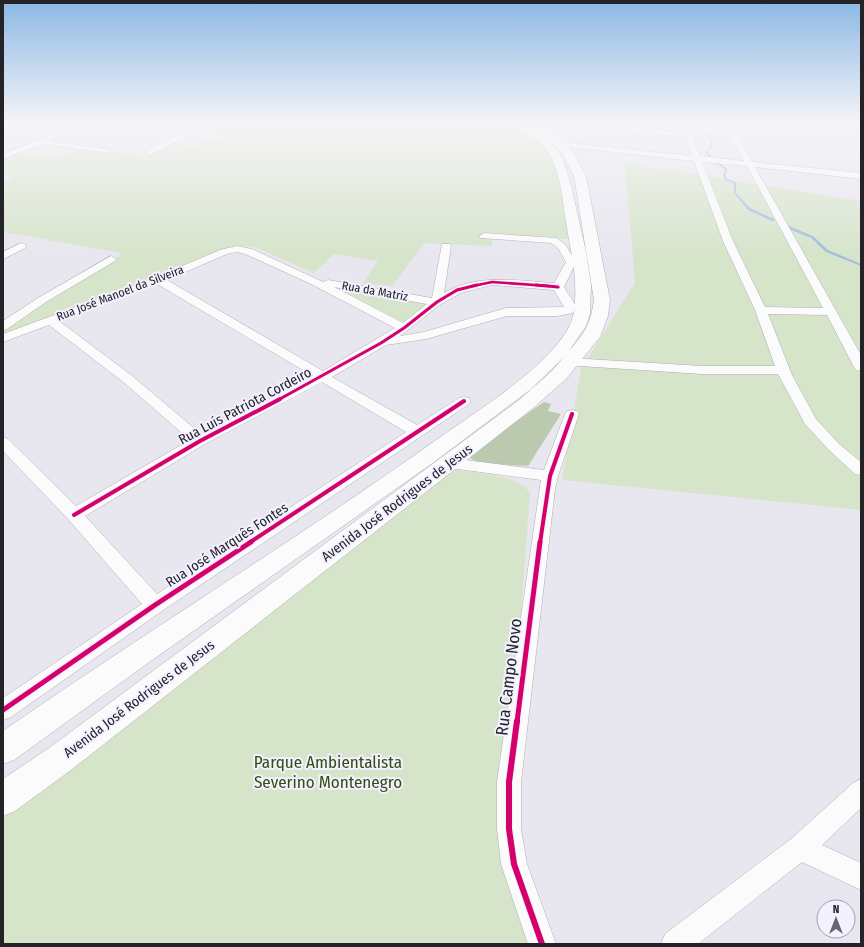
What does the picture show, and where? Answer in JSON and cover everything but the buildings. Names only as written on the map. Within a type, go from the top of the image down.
[{"type":"main road","name":"Avenida José Rodrigues de Jesus","points":[[3,749],[429,457],[540,371],[566,344],[580,324],[585,296],[575,262],[566,191],[561,167]]},
{"type":"main road","name":"Avenida José Rodrigues de Jesus","points":[[3,799],[60,759],[450,463],[526,404],[560,375],[594,333],[600,316],[602,300],[580,176],[576,167]]},
{"type":"street","points":[[700,167],[728,241],[761,310],[783,370],[810,421],[834,447],[861,470]]},
{"type":"street","points":[[750,167],[861,367]]},
{"type":"street","points":[[778,167],[861,176]]},
{"type":"street","points":[[381,344],[426,335],[506,312],[558,312],[569,310],[570,306],[558,287],[575,262],[557,241],[484,236]]},
{"type":"street","points":[[3,256],[21,246]]},
{"type":"street","points":[[437,302],[446,246]]},
{"type":"street","name":"Rua José Manoel da Silveira","points":[[3,338],[158,280],[224,252],[237,249],[248,251],[313,281]]},
{"type":"street","points":[[3,326],[42,300],[111,259]]},
{"type":"street","points":[[158,280],[417,432]]},
{"type":"street","points":[[313,281],[404,328]]},
{"type":"street","name":"Rua da Matriz","points":[[313,281],[437,302]]},
{"type":"street","name":"Rua Luís Patriota Cordeiro","points":[[74,515],[200,441],[322,377],[381,344],[437,302],[457,290],[492,282],[558,287]]},
{"type":"street","points":[[761,310],[831,312]]},
{"type":"street","points":[[50,320],[104,360],[200,441]]},
{"type":"street","points":[[570,362],[702,370],[783,370]]},
{"type":"street","name":"Rua José Marquês Fontes","points":[[3,710],[155,605],[464,401]]},
{"type":"street","name":"Rua Campo Novo","points":[[542,944],[514,864],[509,829],[509,782],[547,489],[550,476],[572,414]]},
{"type":"street","points":[[3,442],[74,515],[155,605]]},
{"type":"street","points":[[834,447],[861,461]]},
{"type":"street","points":[[450,463],[550,476]]},
{"type":"street","points":[[675,944],[800,848],[861,791]]},
{"type":"street","points":[[800,848],[861,877]]},
{"type":"green space","points":[[3,167],[557,167],[568,239],[492,235],[492,246],[424,243],[392,286],[363,283],[378,261],[334,254],[314,273],[255,247],[245,246],[234,248],[3,337],[3,329],[46,300],[114,260],[122,253],[3,232],[3,183],[18,175],[3,174]]},
{"type":"green space","points":[[625,167],[651,167],[861,201],[861,510],[562,480],[581,369],[635,283]]},
{"type":"green space","points":[[327,283],[431,302],[403,325]]},
{"type":"green space","points":[[544,402],[551,404],[548,411],[561,414],[528,466],[480,463],[466,456]]},
{"type":"green space","name":"Parque Ambientalista Severino Montenegro","points":[[443,469],[477,472],[501,477],[522,485],[530,492],[519,639],[500,788],[533,944],[3,944],[3,803]]},
{"type":"waterway","points":[[723,167],[726,170],[724,176],[726,180],[735,183],[735,193],[749,209],[773,220]]},
{"type":"waterway","points":[[784,223],[790,228],[812,237],[827,251],[861,265]]},
{"type":"cycle path","points":[[74,515],[200,441],[322,377],[381,343],[404,328],[437,302],[457,290],[492,282],[558,287]]},
{"type":"cycle path","points":[[3,710],[155,605],[464,401]]},
{"type":"cycle path","points":[[542,944],[514,864],[509,829],[509,782],[547,489],[550,476],[572,414]]}]
